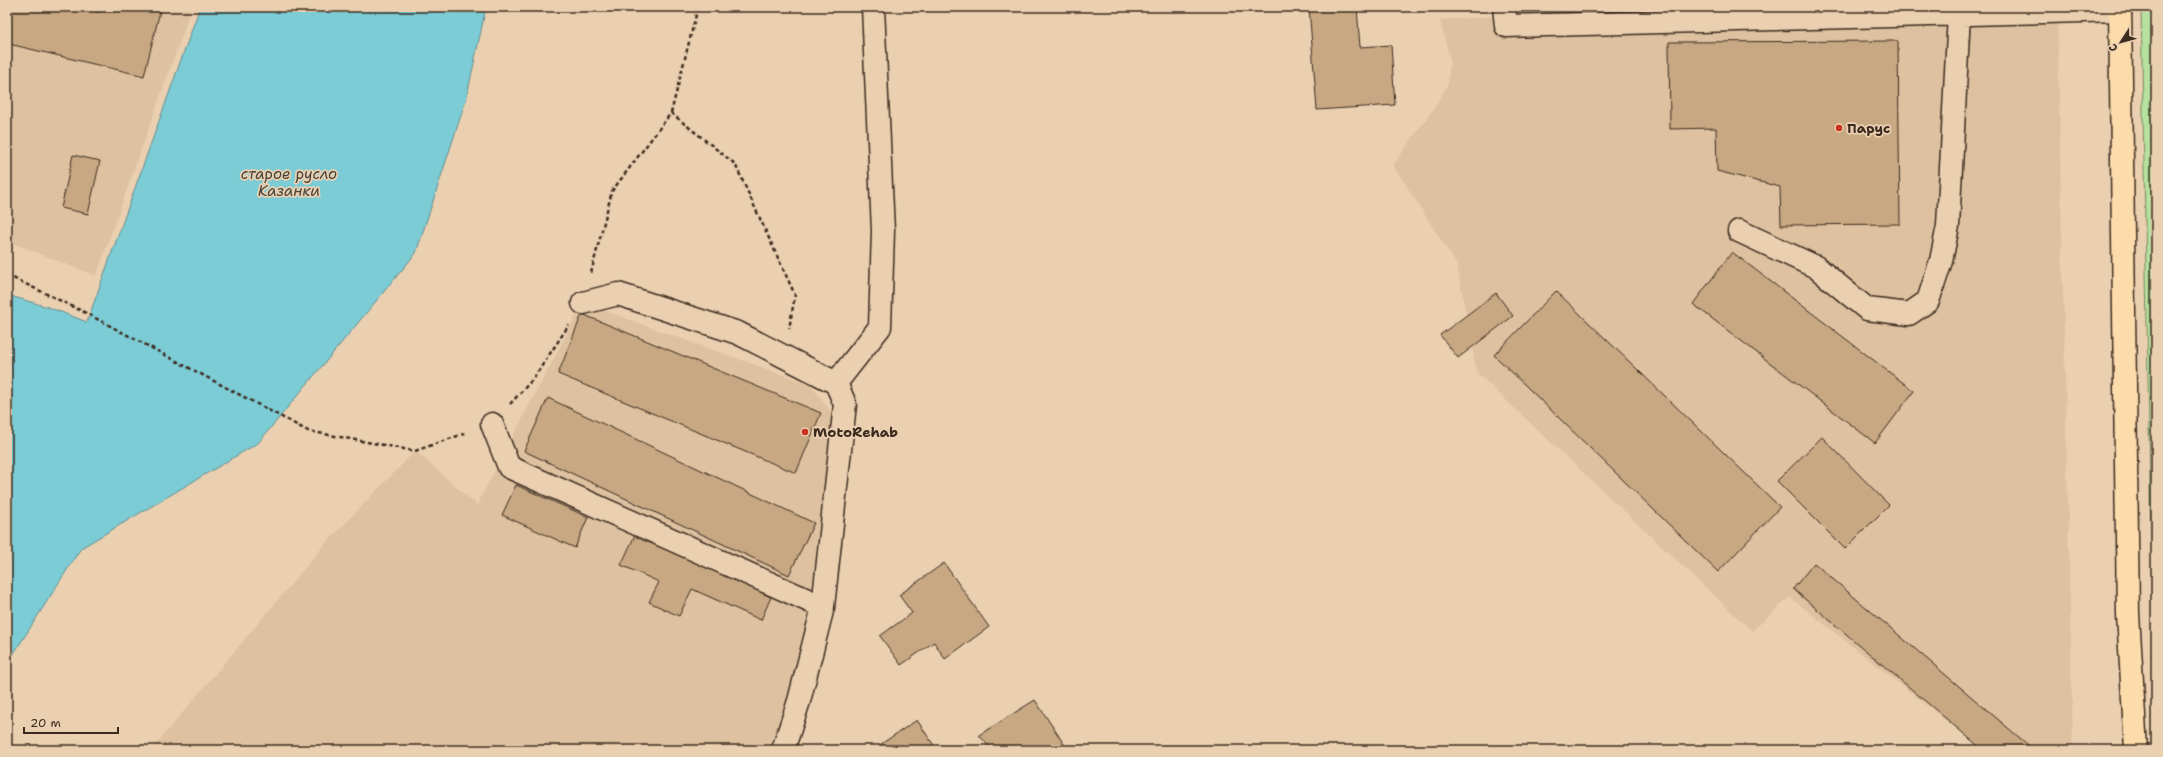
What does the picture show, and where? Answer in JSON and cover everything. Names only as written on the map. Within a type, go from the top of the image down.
[{"type":"main road","points":[[2121,9],[2128,614],[2136,750]]},
{"type":"street","points":[[836,383],[880,327],[883,231],[873,7]]},
{"type":"street","points":[[1505,17],[1959,14],[2121,9]]},
{"type":"street","points":[[1739,231],[1816,267],[1867,309],[1910,314],[1928,301],[1941,261],[1948,226],[1959,14]]},
{"type":"street","points":[[583,303],[618,294],[738,333],[836,383],[845,404],[823,607],[800,701],[783,750]]},
{"type":"street","points":[[492,424],[509,467],[823,607]]},
{"type":"path","points":[[7,275],[84,312],[308,431],[415,451],[492,424],[533,379],[583,303],[612,191],[671,113],[698,7]]},
{"type":"path","points":[[671,113],[736,164],[796,295],[784,357]]},
{"type":"shaded area","points":[[7,7],[192,7],[96,276],[7,241]]},
{"type":"shaded area","points":[[1632,7],[2057,7],[2073,750],[1983,750],[1790,597],[1752,631],[1477,373],[1457,265],[1393,165],[1437,104],[1448,83],[1450,60],[1440,20]]},
{"type":"shaded area","points":[[583,303],[811,385],[833,415],[821,534],[804,666],[768,750],[151,750],[326,543],[415,451],[477,505]]},
{"type":"green space","points":[[2141,7],[2156,7],[2156,564],[2151,537]]},
{"type":"water","name":"старое русло Казанки","points":[[200,7],[486,7],[466,100],[416,253],[258,443],[81,548],[7,664],[7,295],[48,307],[87,322]]},
{"type":"building","points":[[7,7],[76,7],[99,12],[100,7],[161,7],[144,76],[9,44],[7,50]]},
{"type":"building","points":[[75,7],[100,7],[99,12]]},
{"type":"building","points":[[1309,7],[1357,7],[1360,47],[1391,45],[1395,105],[1317,110]]},
{"type":"building","points":[[1898,41],[1900,224],[1781,225],[1780,187],[1717,171],[1716,128],[1670,129],[1669,42]]},
{"type":"building","points":[[73,155],[100,161],[88,214],[61,208]]},
{"type":"building","points":[[1732,252],[1914,391],[1875,443],[1693,304]]},
{"type":"building","points":[[1556,291],[1780,507],[1718,572],[1494,355]]},
{"type":"building","points":[[1496,293],[1513,316],[1458,358],[1440,335]]},
{"type":"building","points":[[582,314],[821,413],[796,473],[558,374]]},
{"type":"building","points":[[548,398],[814,523],[789,575],[524,451]]},
{"type":"building","points":[[1822,437],[1889,505],[1845,549],[1777,481]]},
{"type":"building","points":[[516,485],[588,517],[575,548],[502,515]]},
{"type":"building","points":[[635,535],[771,597],[761,620],[692,589],[679,616],[649,602],[659,582],[621,565]]},
{"type":"building","points":[[944,563],[989,627],[945,659],[934,642],[901,665],[880,636],[912,613],[899,595]]},
{"type":"building","points":[[1814,563],[2034,750],[1983,750],[1793,589]]},
{"type":"building","points":[[1035,700],[1068,750],[992,750],[979,735]]},
{"type":"building","points":[[917,720],[937,750],[885,750],[881,744]]},
{"type":"place","name":"Парус","points":[[1839,128]]},
{"type":"place","name":"MotoRehab","points":[[805,432]]}]
